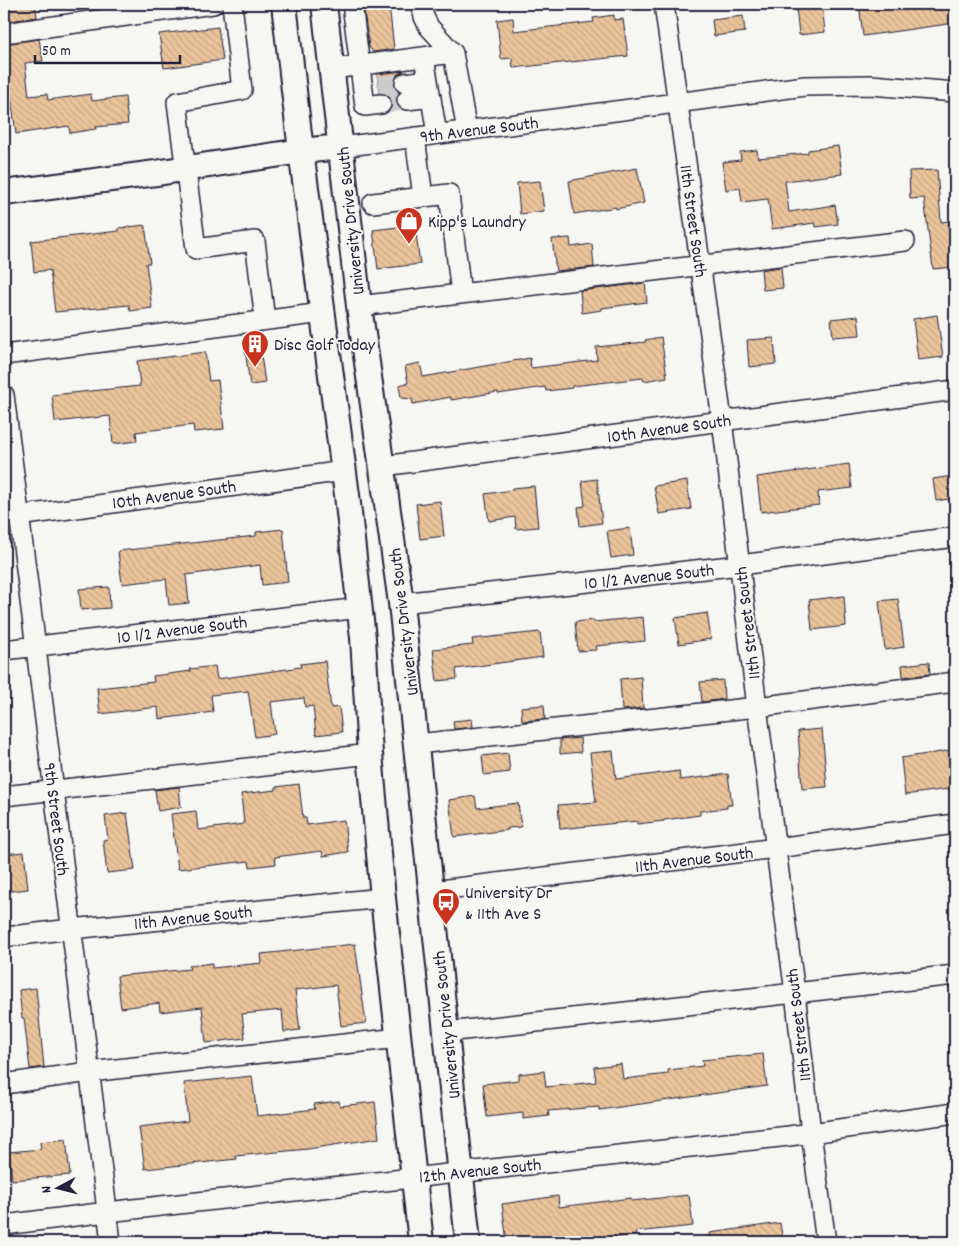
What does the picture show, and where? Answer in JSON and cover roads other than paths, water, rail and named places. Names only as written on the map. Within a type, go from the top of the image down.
[{"type":"main road","points":[[284,4],[301,151],[344,471],[364,638],[370,754],[383,898],[421,1242]]},
{"type":"main road","name":"University Drive South","points":[[324,4],[359,306],[402,603],[468,1242]]},
{"type":"main road","name":"9th Avenue South","points":[[4,193],[341,147]]},
{"type":"street","points":[[4,32],[213,4]]},
{"type":"street","points":[[232,4],[242,90],[177,102],[196,249],[255,241],[265,320]]},
{"type":"street","points":[[352,4],[360,65],[374,93]]},
{"type":"street","points":[[421,4],[424,18],[429,27],[454,53],[467,130]]},
{"type":"street","name":"11th Street South","points":[[664,4],[722,420],[810,1133],[826,1242]]},
{"type":"street","points":[[332,69],[454,53]]},
{"type":"street","points":[[424,57],[437,134]]},
{"type":"street","name":"9th Avenue South","points":[[341,147],[805,86],[871,85],[955,92]]},
{"type":"street","points":[[406,92],[430,88]]},
{"type":"street","points":[[415,137],[423,197]]},
{"type":"street","points":[[373,203],[449,194],[461,294]]},
{"type":"street","points":[[359,306],[904,241]]},
{"type":"street","points":[[4,355],[322,313]]},
{"type":"street","name":"10th Avenue South","points":[[383,466],[955,390]]},
{"type":"street","name":"9th Street South","points":[[4,395],[11,517],[35,646],[111,1242]]},
{"type":"street","name":"10th Avenue South","points":[[11,517],[344,471]]},
{"type":"street","name":"10 1/2 Avenue South","points":[[402,603],[740,565],[955,537]]},
{"type":"street","name":"10 1/2 Avenue South","points":[[4,650],[360,608]]},
{"type":"street","points":[[417,744],[757,708],[955,682]]},
{"type":"street","points":[[4,796],[370,754]]},
{"type":"street","name":"11th Avenue South","points":[[432,891],[955,824]]},
{"type":"street","name":"11th Avenue South","points":[[4,937],[383,898]]},
{"type":"street","points":[[447,1032],[955,975]]},
{"type":"street","points":[[4,1084],[89,1072],[399,1038]]},
{"type":"street","name":"12th Avenue South","points":[[4,1225],[810,1133],[955,1113]]},
{"type":"tunnel","points":[[378,86],[405,83]]},
{"type":"tunnel","points":[[381,104],[407,100]]},
{"type":"place","name":"Kipp's Laundry","points":[[409,245]]},
{"type":"place","name":"Disc Golf Today","points":[[255,368]]},
{"type":"place","name":"University Dr & 11th Ave S","points":[[446,926]]}]
